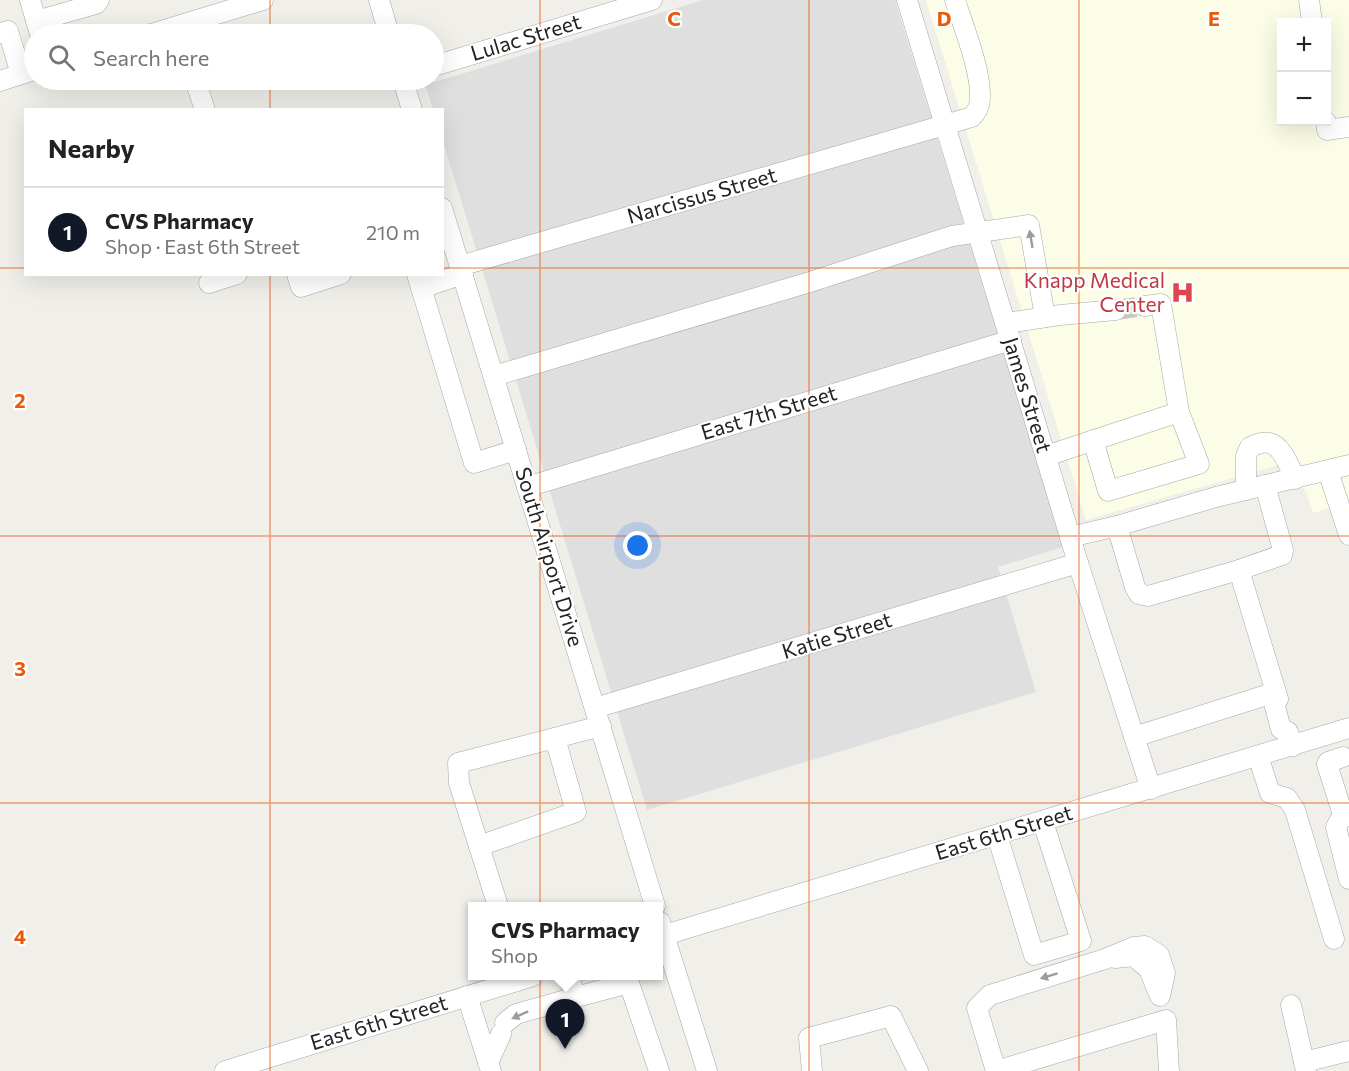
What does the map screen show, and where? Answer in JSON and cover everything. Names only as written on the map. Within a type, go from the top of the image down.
[{"type":"street","points":[[30,0],[37,24]]},
{"type":"street","points":[[47,24],[99,0]]},
{"type":"street","points":[[191,24],[223,6],[263,0]]},
{"type":"street","points":[[379,0],[386,24]]},
{"type":"street","name":"Lulac Street","points":[[444,63],[652,0]]},
{"type":"street","name":"Narcissus Street","points":[[444,275],[972,117],[979,105],[980,90],[955,0]]},
{"type":"street","points":[[1309,0],[1311,18]]},
{"type":"street","name":"James Street","points":[[912,1],[945,126],[1078,563],[1151,789]]},
{"type":"street","points":[[0,33],[8,31],[24,64]]},
{"type":"street","points":[[0,81],[24,73]]},
{"type":"street","points":[[198,90],[204,108]]},
{"type":"street","points":[[406,90],[411,108]]},
{"type":"street","points":[[1326,126],[1327,130],[1349,127]]},
{"type":"street","name":"South Airport Drive","points":[[444,214],[654,902]]},
{"type":"street","points":[[494,376],[810,282],[952,236],[1029,225],[1045,317]]},
{"type":"street","points":[[209,283],[231,276]]},
{"type":"street","points":[[298,276],[301,286],[334,276]]},
{"type":"street","name":"Narcissus Street","points":[[419,281],[439,276]]},
{"type":"street","points":[[419,281],[474,463],[516,450]]},
{"type":"street","points":[[1093,440],[1108,491],[1199,464],[1179,412],[1161,304],[1144,306]]},
{"type":"street","name":"East 7th Street","points":[[527,487],[1045,317],[1116,310]]},
{"type":"street","points":[[1046,456],[1179,412]]},
{"type":"street","points":[[1117,526],[1135,587],[1139,594],[1148,596],[1282,555],[1283,550],[1256,488],[1246,456],[1250,447],[1268,442],[1274,445],[1295,478]]},
{"type":"street","points":[[1070,537],[1349,465]]},
{"type":"street","points":[[1328,471],[1347,522]]},
{"type":"street","name":"Katie Street","points":[[479,846],[459,783],[458,763],[555,738],[598,717],[1078,563]]},
{"type":"street","points":[[1239,570],[1277,695],[1286,700],[1293,725],[1291,739]]},
{"type":"street","points":[[1134,736],[1277,695]]},
{"type":"street","points":[[1343,730],[1346,756],[1328,762],[1328,767],[1346,815],[1336,827],[1349,879]]},
{"type":"street","name":"East 6th Street","points":[[663,928],[1043,822],[1258,756],[1291,739],[1343,730]]},
{"type":"street","points":[[497,902],[479,846],[576,812],[555,738]]},
{"type":"street","points":[[1258,756],[1270,793],[1287,798],[1295,810],[1334,939]]},
{"type":"street","points":[[997,835],[1034,956],[1081,942],[1043,822]]},
{"type":"street","points":[[663,938],[707,1071]]},
{"type":"street","points":[[1166,1020],[996,1071],[977,1008],[990,995],[1105,959],[1133,956],[1149,969],[1160,996],[1166,1020],[1169,1071]]},
{"type":"street","name":"East 6th Street","points":[[225,1071],[514,980]]},
{"type":"street","points":[[570,980],[576,997]]},
{"type":"street","points":[[490,1067],[503,1028],[516,1014],[629,983],[659,1071]]},
{"type":"street","points":[[467,996],[490,1067]]},
{"type":"street","points":[[1291,1005],[1305,1066],[1349,1051]]},
{"type":"street","points":[[812,1071],[809,1038],[891,1016],[918,1071]]},
{"type":"shaded area","points":[[703,0],[895,0],[1063,547],[998,567],[1036,692],[647,810],[444,144],[444,108],[433,108],[427,90],[444,90],[444,79]]},
{"type":"shaded area","name":"Knapp Medical Center","points":[[926,0],[1349,0],[1349,502],[1313,513],[1306,491],[1278,465],[1086,520]]},
{"type":"tunnel","points":[[1116,310],[1144,306]]},
{"type":"place","name":"Knapp Medical Center","points":[[1183,293]]},
{"type":"place","name":"CVS Pharmacy","points":[[565,1049]]}]
